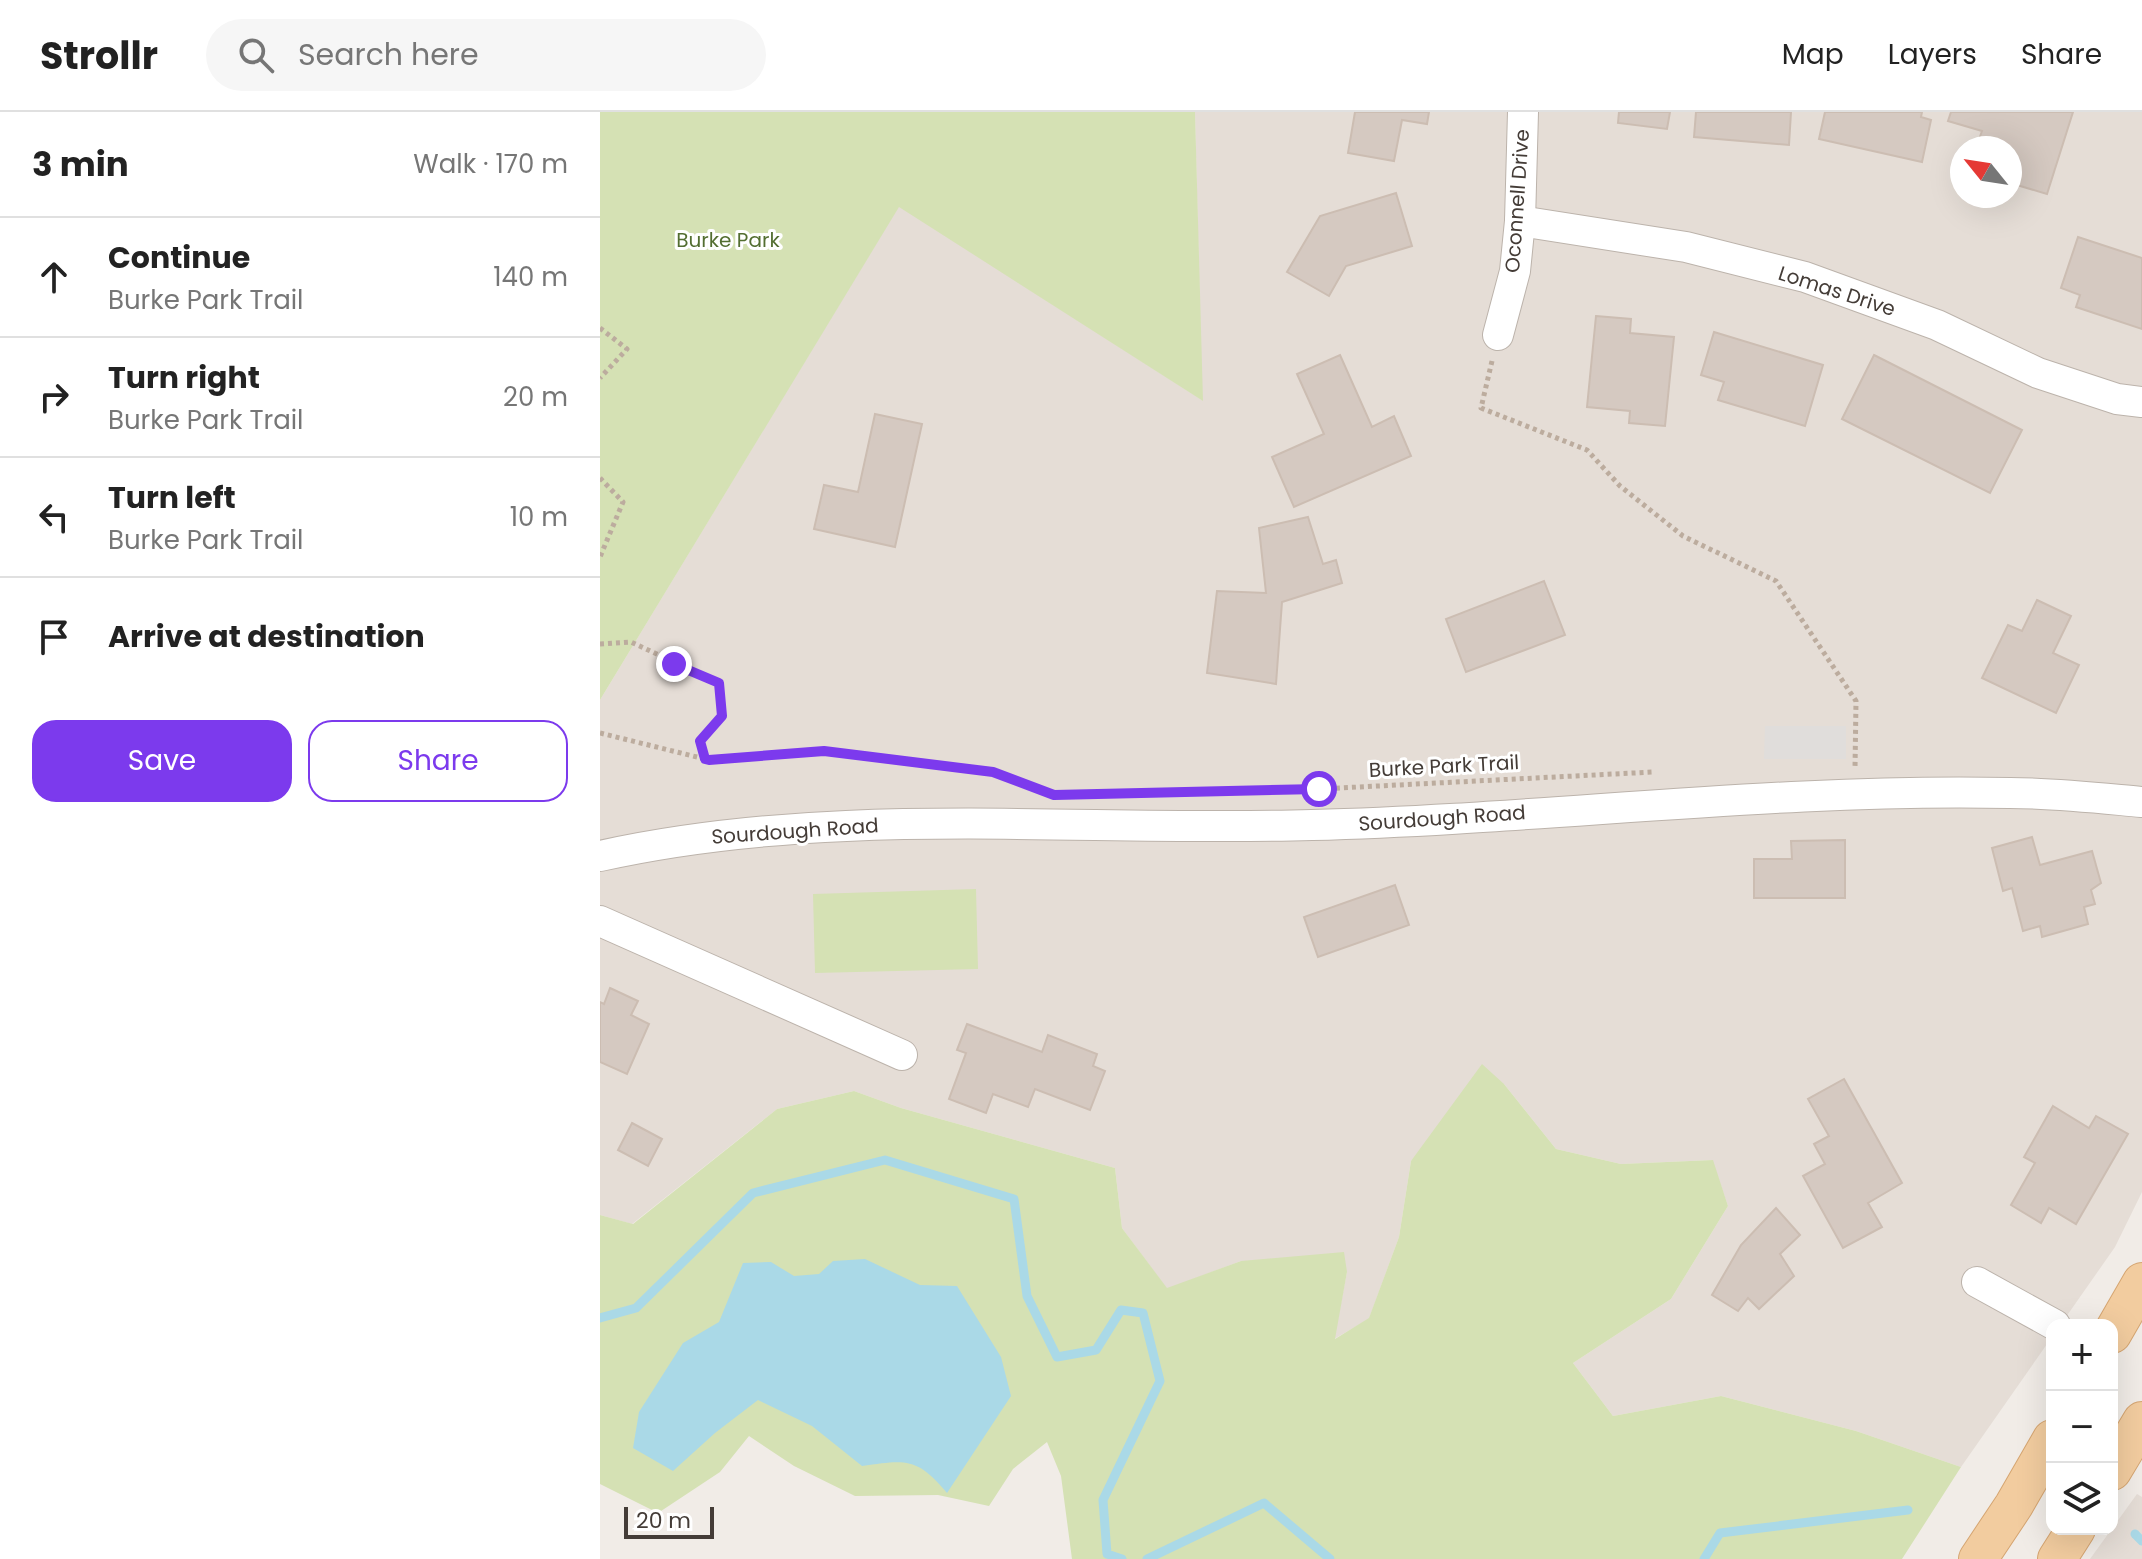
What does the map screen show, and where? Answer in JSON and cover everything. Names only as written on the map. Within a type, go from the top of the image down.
[{"type":"main road","points":[[2118,1324],[2142,1282]]},
{"type":"main road","points":[[2117,1463],[2142,1421]]},
{"type":"main road","points":[[1978,1559],[2046,1449]]},
{"type":"main road","points":[[2057,1559],[2072,1535]]},
{"type":"street","name":"Oconnell Drive","points":[[1498,335],[1515,271],[1520,221],[1523,112]]},
{"type":"street","name":"Lomas Drive","points":[[1520,221],[1686,247],[1805,277],[1937,325],[2038,373],[2117,399],[2142,402]]},
{"type":"street","name":"Sourdough Road","points":[[600,856],[659,843],[747,833],[905,824],[1314,825],[1847,795],[2012,793],[2142,802]]},
{"type":"street","points":[[600,921],[902,1055]]},
{"type":"street","points":[[1977,1282],[2046,1320]]},
{"type":"path","points":[[600,328],[627,349],[600,378]]},
{"type":"path","points":[[1498,335],[1481,408],[1587,450],[1620,486],[1683,536],[1776,581],[1856,701],[1855,769]]},
{"type":"path","points":[[600,478],[623,502],[600,557]]},
{"type":"path","points":[[600,644],[631,642],[719,683],[722,716],[700,741],[705,759]]},
{"type":"path","points":[[600,733],[705,759],[824,751],[993,772],[1054,795]]},
{"type":"path","points":[[1845,768],[1870,769]]},
{"type":"path","name":"Burke Park Trail","points":[[1148,793],[1319,789],[1655,772]]},
{"type":"shaded area","points":[[1195,112],[2142,112],[2142,1192],[2115,1247],[2065,1319],[2046,1319],[2046,1346],[1961,1467],[1856,1431],[1721,1396],[1613,1416],[1573,1363],[1671,1299],[1728,1206],[1712,1160],[1621,1164],[1556,1149],[1504,1084],[1411,1161],[1399,1237],[1369,1319],[1334,1339],[1347,1272],[1241,1261],[1167,1289],[1122,1228],[1115,1168],[901,1108],[854,1091],[777,1109],[632,1224],[600,1215],[600,700],[899,206],[1202,400]]},
{"type":"shaded area","points":[[1765,726],[1846,726],[1846,759],[1764,759]]},
{"type":"shaded area","points":[[2137,1494],[2142,1497],[2142,1559],[2090,1559],[2107,1535],[2118,1535],[2118,1520]]},
{"type":"green space","name":"Burke Park","points":[[600,112],[1195,112],[1203,401],[899,207],[600,700]]},
{"type":"green space","points":[[976,889],[978,969],[815,973],[813,894]]},
{"type":"green space","points":[[1482,1064],[1504,1084],[1556,1149],[1621,1164],[1713,1160],[1728,1206],[1671,1299],[1573,1363],[1613,1416],[1721,1396],[1856,1431],[1961,1467],[1902,1559],[1072,1559],[1061,1476],[1047,1442],[1013,1469],[989,1506],[938,1495],[855,1496],[794,1466],[749,1436],[720,1472],[658,1513],[600,1484],[600,1215],[633,1224],[777,1109],[854,1091],[901,1108],[1115,1168],[1122,1228],[1167,1288],[1241,1261],[1344,1252],[1347,1272],[1335,1339],[1369,1318],[1399,1237],[1411,1161]]},
{"type":"water","points":[[865,1259],[920,1285],[957,1286],[1001,1357],[1011,1396],[947,1493],[927,1473],[910,1464],[900,1462],[862,1466],[812,1426],[758,1400],[673,1471],[633,1448],[639,1412],[683,1343],[719,1322],[743,1263],[771,1262],[794,1276],[819,1274],[833,1261]]},
{"type":"building","points":[[1355,112],[1429,112],[1427,124],[1402,120],[1394,161],[1348,153]]},
{"type":"building","points":[[1619,112],[1670,112],[1667,129],[1618,123]]},
{"type":"building","points":[[1696,112],[1791,112],[1789,145],[1694,137]]},
{"type":"building","points":[[1825,112],[1922,112],[1921,117],[1931,120],[1922,162],[1819,139]]},
{"type":"building","points":[[1951,112],[2073,112],[2047,194],[2022,187],[2022,136],[1980,136],[1982,131],[1948,121]]},
{"type":"building","points":[[1396,193],[1412,246],[1346,266],[1329,296],[1287,272],[1320,216]]},
{"type":"building","points":[[2078,237],[2142,258],[2142,329],[2076,307],[2080,295],[2061,288]]},
{"type":"building","points":[[1596,316],[1631,319],[1630,333],[1674,337],[1665,426],[1629,423],[1630,411],[1587,407]]},
{"type":"building","points":[[1714,332],[1823,365],[1805,426],[1718,400],[1724,382],[1701,375]]},
{"type":"building","points":[[1340,355],[1372,427],[1394,416],[1411,456],[1294,507],[1272,457],[1324,434],[1297,374]]},
{"type":"building","points":[[1874,355],[2022,430],[1990,493],[1842,419]]},
{"type":"building","points":[[875,414],[922,424],[895,547],[814,529],[824,485],[858,492]]},
{"type":"building","points":[[1308,517],[1323,564],[1336,560],[1342,583],[1282,602],[1276,684],[1207,673],[1217,591],[1266,593],[1259,528]]},
{"type":"building","points":[[1544,581],[1565,635],[1466,672],[1446,619]]},
{"type":"building","points":[[2037,600],[2071,616],[2053,653],[2079,665],[2056,713],[1982,678],[2008,625],[2022,631]]},
{"type":"building","points":[[2032,837],[2040,865],[2092,851],[2101,883],[2091,890],[2095,904],[2084,907],[2088,924],[2042,937],[2040,926],[2023,931],[2012,888],[2003,891],[1992,848]]},
{"type":"building","points":[[1845,840],[1845,898],[1754,898],[1754,859],[1792,859],[1791,841]]},
{"type":"building","points":[[1395,885],[1409,925],[1318,957],[1304,917]]},
{"type":"building","points":[[610,988],[638,1001],[631,1015],[649,1024],[627,1074],[600,1062],[600,1002],[604,1004]]},
{"type":"building","points":[[967,1024],[1042,1052],[1048,1035],[1097,1054],[1093,1066],[1105,1071],[1090,1110],[1035,1089],[1028,1107],[993,1094],[986,1113],[949,1099],[966,1053],[957,1050]]},
{"type":"building","points":[[1844,1079],[1902,1183],[1868,1203],[1882,1227],[1843,1248],[1803,1176],[1825,1164],[1814,1144],[1829,1136],[1808,1099]]},
{"type":"building","points":[[2053,1106],[2089,1128],[2096,1116],[2128,1134],[2076,1224],[2049,1208],[2041,1223],[2011,1205],[2035,1163],[2024,1157]]},
{"type":"building","points":[[632,1123],[662,1139],[648,1166],[618,1150]]},
{"type":"building","points":[[1776,1208],[1800,1235],[1780,1254],[1794,1276],[1759,1309],[1748,1298],[1738,1311],[1712,1295],[1741,1245]]},
{"type":"waterway","points":[[600,1318],[636,1308],[753,1193],[885,1160],[1014,1199],[1027,1296],[1057,1357],[1096,1350],[1121,1310],[1143,1313],[1160,1381],[1103,1500],[1107,1554],[1122,1559]]},
{"type":"waterway","points":[[1147,1559],[1264,1503],[1330,1559]]},
{"type":"waterway","points":[[1704,1559],[1720,1533],[1908,1510]]},
{"type":"waterway","points":[[2135,1534],[2142,1541]]},
{"type":"route","points":[[674,664],[719,683],[722,716],[700,741],[705,759],[709,760],[824,751],[993,772],[1054,795],[1319,789]]}]
